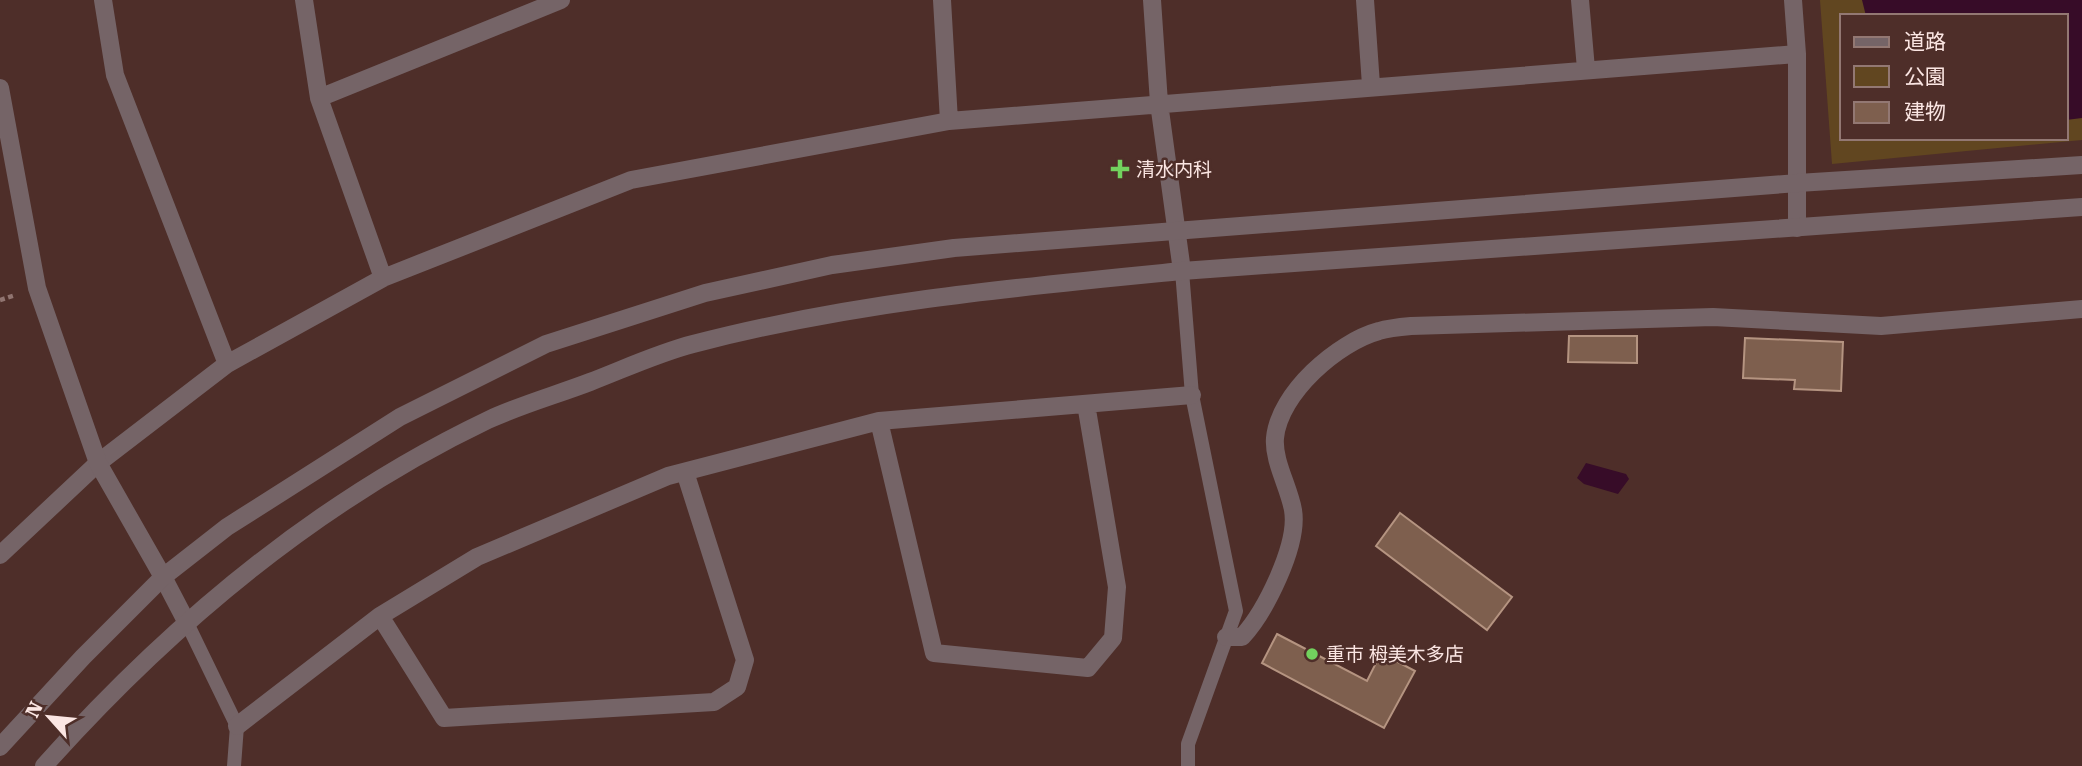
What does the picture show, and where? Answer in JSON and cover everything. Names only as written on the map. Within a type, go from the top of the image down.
[{"type":"street","points":[[103,0],[115,75],[227,364]]},
{"type":"street","points":[[304,0],[319,98],[383,278]]},
{"type":"street","points":[[319,98],[561,0]]},
{"type":"street","points":[[942,0],[949,121]]},
{"type":"street","points":[[1152,0],[1159,103],[1182,271]]},
{"type":"street","points":[[1365,0],[1371,85]]},
{"type":"street","points":[[1580,0],[1586,69]]},
{"type":"street","points":[[1793,0],[1797,54],[1797,228]]},
{"type":"street","points":[[2,548],[98,463],[227,364],[383,278],[631,180],[949,121],[1371,85],[1797,54]]},
{"type":"street","points":[[0,88],[37,288],[98,463],[186,621]]},
{"type":"street","points":[[0,747],[83,657],[163,577],[227,527],[400,417],[547,344],[705,293],[832,265],[954,248],[1177,233],[1798,183],[2082,165]]},
{"type":"street","points":[[44,766],[186,621],[257,563],[383,477],[489,420],[690,345],[856,308],[1182,271],[2082,207]]},
{"type":"street","points":[[1226,637],[1242,637],[1259,619],[1288,551],[1294,512],[1275,439],[1282,414],[1300,383],[1349,345],[1377,331],[1411,326],[1713,317],[1881,326],[2082,309]]},
{"type":"street","points":[[237,726],[380,616],[477,557],[685,472],[879,421],[1192,395]]},
{"type":"street","points":[[879,421],[934,653],[1088,668],[1113,638],[1117,587],[1087,404]]},
{"type":"street","points":[[380,616],[444,718],[714,702],[737,687],[745,660],[685,472]]},
{"type":"lane","points":[[1182,271],[1192,395],[1236,611],[1188,744],[1188,766]]},
{"type":"lane","points":[[186,621],[237,726],[234,766]]},
{"type":"green space","points":[[1820,0],[2082,0],[2082,140],[1832,164]]},
{"type":"shaded area","points":[[1862,0],[2082,0],[2082,118],[2068,120],[2068,14],[1866,14]]},
{"type":"shaded area","points":[[1586,463],[1626,474],[1629,479],[1618,494],[1584,484],[1577,478]]},
{"type":"building","points":[[1569,336],[1637,336],[1637,363],[1568,362]]},
{"type":"building","points":[[1745,338],[1843,342],[1841,391],[1794,389],[1795,380],[1743,378]]},
{"type":"building","points":[[1400,513],[1512,597],[1487,630],[1376,546]]},
{"type":"building","points":[[1277,634],[1367,681],[1381,653],[1415,671],[1384,728],[1262,663]]},
{"type":"place","name":"清水内科","points":[[1120,169]]},
{"type":"place","name":"重市 栂美木多店","points":[[1312,654]]}]
